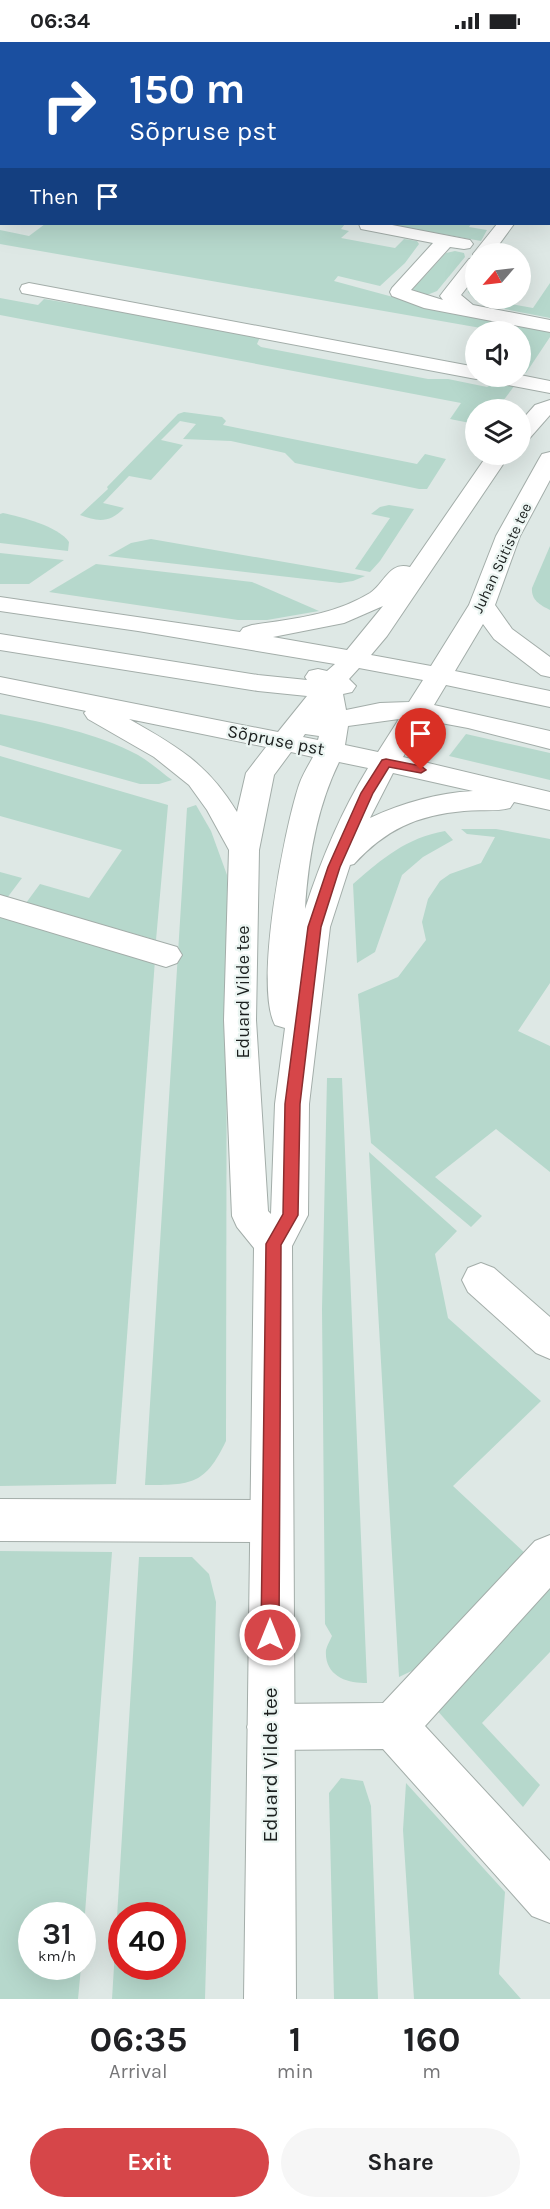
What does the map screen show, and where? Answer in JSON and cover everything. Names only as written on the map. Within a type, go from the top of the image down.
[{"type":"street","points":[[367,225],[446,240],[465,248]]},
{"type":"street","points":[[491,243],[505,225]]},
{"type":"street","points":[[446,240],[399,292],[424,302],[550,326]]},
{"type":"street","points":[[465,277],[450,296],[466,310]]},
{"type":"street","points":[[29,289],[465,371]]},
{"type":"street","points":[[531,383],[550,387]]},
{"type":"street","points":[[531,423],[550,406]]},
{"type":"street","name":"Juhan Sütiste tee","points":[[399,759],[418,711],[482,605],[508,536],[549,462]]},
{"type":"street","points":[[354,660],[429,558],[492,465]]},
{"type":"street","points":[[231,637],[313,623],[339,616],[382,596],[408,566],[429,558]]},
{"type":"street","points":[[399,759],[380,712],[381,673],[438,573],[429,558]]},
{"type":"street","points":[[0,604],[231,637],[354,660],[381,673]]},
{"type":"street","points":[[482,605],[503,634],[550,669]]},
{"type":"street","points":[[0,642],[258,683],[328,687],[381,673],[411,671],[550,699]]},
{"type":"street","points":[[270,645],[307,665],[328,687],[334,720],[330,751],[311,793],[301,830],[291,885],[285,966],[292,1104]]},
{"type":"street","points":[[411,671],[456,649]]},
{"type":"street","name":"Eduard Vilde tee","points":[[273,1244],[250,1216],[240,1020],[244,850],[260,773],[328,687],[354,660]]},
{"type":"street","name":"Sõpruse pst","points":[[0,685],[330,751],[399,759],[550,803]]},
{"type":"street","points":[[75,700],[152,746],[198,779],[223,811],[244,850]]},
{"type":"street","points":[[283,742],[334,720],[380,712],[418,711],[550,740]]},
{"type":"street","name":"Eduard Vilde tee","points":[[270,1999],[273,1244],[290,1215],[292,1104],[314,927],[334,867],[367,793],[399,759]]},
{"type":"street","points":[[334,867],[364,835],[408,813],[441,804],[478,800],[550,803]]},
{"type":"street","points":[[0,906],[166,955]]},
{"type":"street","points":[[481,1280],[550,1341]]},
{"type":"street","points":[[0,1520],[271,1521]]},
{"type":"street","points":[[270,1726],[393,1726],[550,1556]]},
{"type":"street","points":[[393,1726],[550,1898]]},
{"type":"green space","points":[[44,225],[344,225],[341,229],[349,231],[341,238],[395,248],[404,239],[417,241],[419,244],[405,263],[380,286],[338,276],[334,281],[452,313],[496,321],[465,321],[465,325],[0,244],[0,230],[29,236]]},
{"type":"green space","points":[[393,225],[470,225],[469,227],[487,230],[481,241]]},
{"type":"green space","points":[[455,251],[464,253],[465,257],[437,291],[427,295],[414,291],[413,289],[446,253]]},
{"type":"green space","points":[[550,283],[550,318],[504,309],[533,308]]},
{"type":"green space","points":[[0,298],[38,305],[44,299],[261,335],[257,344],[261,347],[428,379],[448,379],[465,382],[465,387],[514,387],[504,399],[465,399],[465,422],[450,419],[461,403],[0,315]]},
{"type":"green space","points":[[531,328],[550,331],[550,337],[531,366]]},
{"type":"green space","points":[[184,412],[222,417],[226,421],[223,425],[417,464],[425,454],[446,459],[427,489],[419,489],[295,463],[285,453],[231,441],[183,439],[196,424],[180,421],[161,440],[183,445],[151,480],[129,476],[103,503],[124,508],[119,513],[104,520],[80,515],[108,489],[107,487],[178,414]]},
{"type":"green space","points":[[389,505],[414,509],[380,561],[370,572],[355,569],[390,518],[371,514],[380,507]]},
{"type":"green space","points":[[0,514],[39,523],[57,531],[69,542],[68,551],[0,543]]},
{"type":"green space","points":[[151,539],[365,576],[340,583],[108,556],[131,543]]},
{"type":"green space","points":[[550,546],[550,610],[535,599],[532,588]]},
{"type":"green space","points":[[0,553],[64,560],[29,584],[0,584]]},
{"type":"green space","points":[[96,564],[252,582],[319,611],[267,620],[238,620],[49,592]]},
{"type":"green space","points":[[0,714],[53,725],[122,747],[138,755],[172,780],[159,784],[140,784],[0,745]]},
{"type":"green space","points":[[466,734],[550,753],[550,780],[449,756]]},
{"type":"green space","points":[[0,756],[168,805],[156,940],[26,903],[40,884],[89,898],[122,850],[0,816]]},
{"type":"green space","points":[[196,805],[211,831],[227,875],[226,1441],[211,1466],[195,1480],[185,1483],[145,1485],[187,808]]},
{"type":"green space","points":[[461,829],[496,829],[550,839],[550,983],[518,1031],[550,1046],[550,1172],[496,1129],[435,1177],[482,1216],[471,1227],[371,1143],[358,994],[398,977],[426,940],[422,922],[428,899],[440,881],[450,874],[481,863],[495,837],[467,834]]},
{"type":"green space","points":[[445,831],[453,840],[423,857],[402,875],[375,952],[357,963],[353,884],[396,850],[418,839]]},
{"type":"green space","points":[[0,872],[22,878],[7,898],[0,896]]},
{"type":"green space","points":[[0,916],[155,960],[116,1484],[0,1486]]},
{"type":"green space","points":[[327,1078],[342,1078],[367,1683],[344,1680],[333,1672],[326,1659],[326,1650],[332,1636],[325,1624],[322,1309]]},
{"type":"green space","points":[[369,1152],[457,1231],[435,1254],[448,1318],[541,1401],[453,1486],[527,1555],[422,1666],[399,1677]]},
{"type":"green space","points":[[0,1551],[112,1552],[86,1902],[18,1902],[18,1980],[80,1980],[78,1999],[0,1999]]},
{"type":"green space","points":[[139,1557],[192,1557],[209,1574],[216,1602],[205,1999],[112,1999],[113,1980],[186,1980],[186,1902],[118,1902]]},
{"type":"green space","points":[[550,1589],[550,1652],[482,1723],[540,1785],[523,1807],[435,1708]]},
{"type":"green space","points":[[341,1778],[363,1781],[371,1806],[378,1999],[334,1999],[329,1793]]},
{"type":"green space","points":[[406,1783],[505,1892],[499,1974],[521,1999],[414,1999],[403,1830]]},
{"type":"route","points":[[270,1635],[273,1244],[290,1215],[292,1104],[314,927],[334,867],[367,793],[386,763],[421,770]]}]
